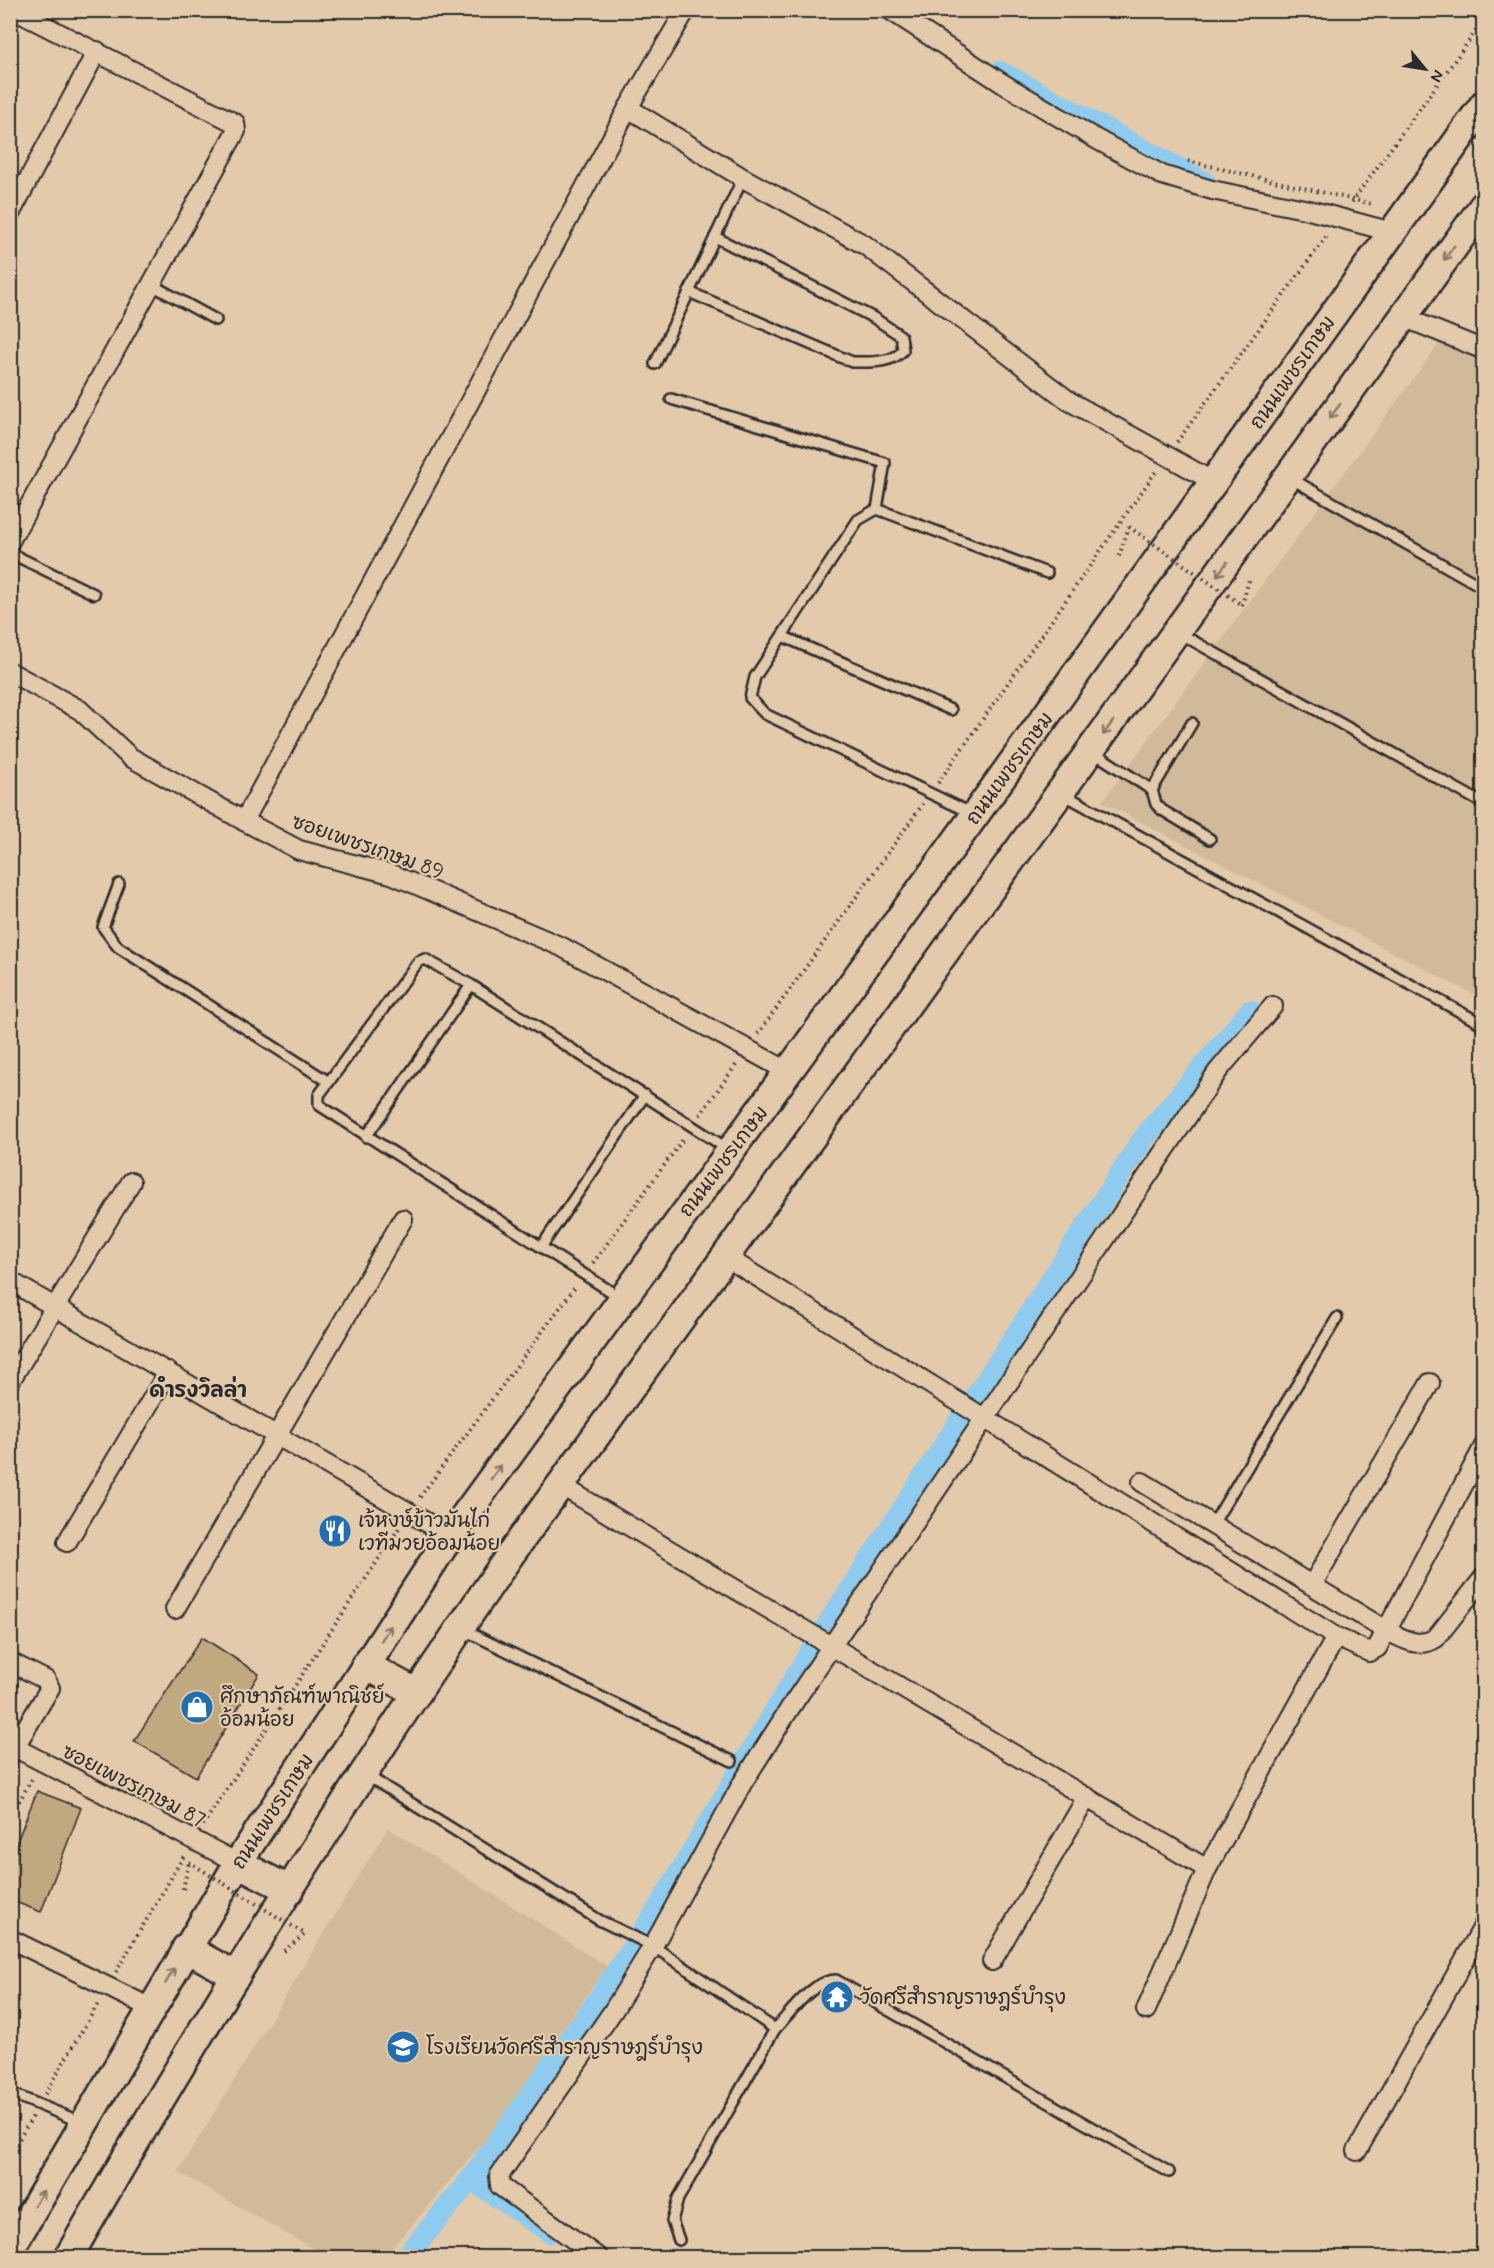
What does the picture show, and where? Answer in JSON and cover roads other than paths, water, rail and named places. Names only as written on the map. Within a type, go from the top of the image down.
[{"type":"main road","name":"ถนนเพชรเกษม","points":[[10,2249],[238,1863],[450,1536],[621,1298],[789,1072],[975,815],[1484,104]]},
{"type":"main road","points":[[76,2255],[236,1976],[364,1773],[460,1628],[724,1256],[1484,205]]},
{"type":"main road","points":[[365,1665],[417,1693]]},
{"type":"main road","points":[[238,1863],[290,1890]]},
{"type":"main road","points":[[186,1948],[236,1976]]},
{"type":"street","points":[[10,541],[236,131],[235,123],[14,10]]},
{"type":"street","points":[[244,821],[628,108],[686,10]]},
{"type":"street","points":[[890,10],[1011,89],[1162,175],[1212,190],[1392,232]]},
{"type":"street","points":[[10,214],[97,51]]},
{"type":"street","points":[[628,108],[743,178],[865,245],[1069,402],[1214,482]]},
{"type":"street","points":[[1403,317],[1484,350]]},
{"type":"street","name":"ซอยเพชรเกษม 89","points":[[10,672],[80,710],[130,757],[299,850],[391,874],[562,947],[789,1072]]},
{"type":"street","points":[[599,2258],[504,2190],[500,2186],[499,2176],[613,2011],[743,1782],[832,1644],[1218,1071],[1273,1006]]},
{"type":"street","points":[[10,1381],[131,1182]]},
{"type":"street","points":[[175,1609],[403,1219]]},
{"type":"street","points":[[724,1256],[1336,1637],[1369,1652],[1377,1648],[1484,1446]]},
{"type":"street","points":[[10,1281],[450,1536]]},
{"type":"street","points":[[67,1542],[168,1372]]},
{"type":"street","points":[[1312,1585],[1430,1383]]},
{"type":"street","points":[[1142,1482],[1387,1630],[1414,1643],[1431,1641],[1484,1576]]},
{"type":"street","points":[[560,1485],[812,1632],[1207,1869]]},
{"type":"street","points":[[1146,2010],[1207,1869],[1336,1637]]},
{"type":"street","points":[[10,1662],[46,1680],[51,1688],[12,1749]]},
{"type":"street","name":"ซอยเพชรเกษม 87","points":[[12,1749],[238,1863]]},
{"type":"street","points":[[992,1960],[1087,1797]]},
{"type":"street","points":[[1357,2151],[1484,1925]]},
{"type":"street","points":[[10,1939],[151,2008]]},
{"type":"lane","points":[[655,364],[743,178]]},
{"type":"lane","points":[[689,292],[852,362],[880,361],[900,354],[903,350],[902,336],[874,318],[715,237]]},
{"type":"lane","points":[[152,285],[216,320]]},
{"type":"lane","points":[[671,399],[885,463],[877,509]]},
{"type":"lane","points":[[1288,477],[1484,588]]},
{"type":"lane","points":[[877,509],[1047,573]]},
{"type":"lane","points":[[877,509],[858,520],[755,677],[750,698],[765,714],[975,815]]},
{"type":"lane","points":[[10,553],[94,594]]},
{"type":"lane","points":[[1177,632],[1484,804]]},
{"type":"lane","points":[[782,636],[951,710]]},
{"type":"lane","points":[[1152,790],[1192,723]]},
{"type":"lane","points":[[1091,751],[1152,790],[1156,804],[1162,810],[1210,839]]},
{"type":"lane","points":[[1061,792],[1484,1026]]},
{"type":"lane","points":[[119,884],[103,927],[118,947],[329,1082]]},
{"type":"lane","points":[[621,1298],[366,1137],[319,1105],[319,1095],[418,962],[429,960],[730,1150]]},
{"type":"lane","points":[[366,1137],[471,985]]},
{"type":"lane","points":[[541,1248],[645,1095]]},
{"type":"lane","points":[[1213,1524],[1337,1318]]},
{"type":"lane","points":[[460,1628],[732,1761]]},
{"type":"lane","points":[[364,1773],[599,1920],[650,1944],[775,2029]]},
{"type":"lane","points":[[679,2240],[672,2221],[678,2199],[775,2029],[814,1990],[828,1980],[836,1980],[1169,2172]]},
{"type":"lane","points":[[10,2093],[84,2122]]},
{"type":"waterway","points":[[1000,72],[1205,183]]},
{"type":"waterway","points":[[405,2258],[471,2179],[598,2000],[660,1906],[812,1649],[1143,1139],[1250,1011]]},
{"type":"waterway","points":[[471,2179],[550,2232]]},
{"type":"place","name":"เจ้หงษ์ข้าวมันไก่ เวทีมวยอ้อมน้อย","points":[[335,1531]]},
{"type":"place","name":"ศึกษาภัณฑ์พาณิชย์ อ้อมน้อย","points":[[197,1707]]},
{"type":"place","name":"วัดศรีสําราญราษฎร์บํารุง","points":[[837,1997]]},
{"type":"place","name":"โรงเรียนวัดศรีสําราญราษฎร์บํารุง","points":[[403,2047]]},
{"type":"district","name":"ดำรงวิลล่า","points":[[198,1390]]}]
